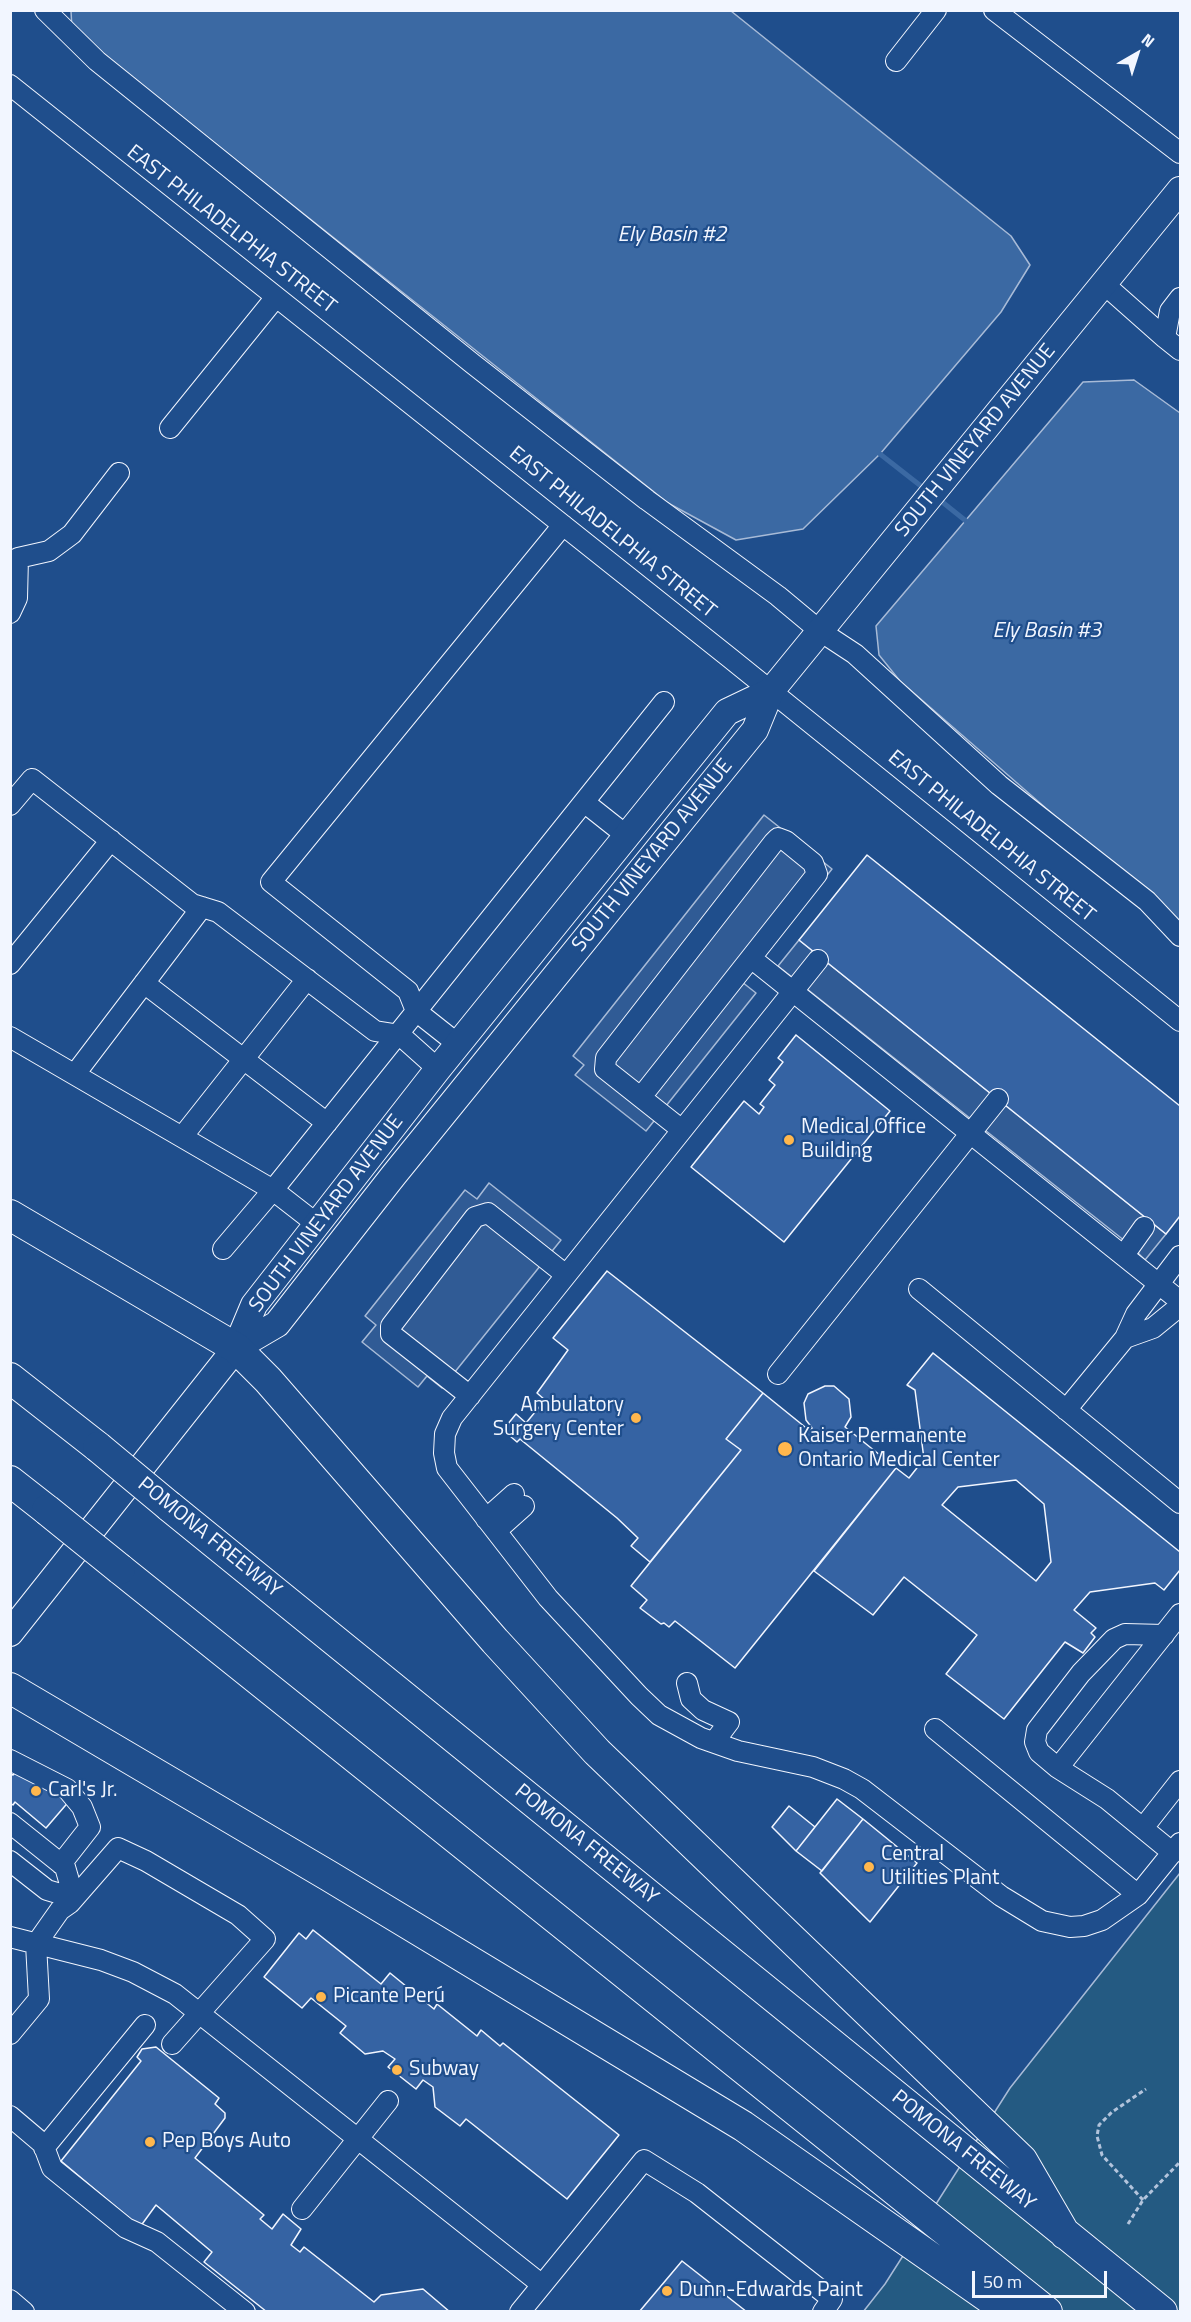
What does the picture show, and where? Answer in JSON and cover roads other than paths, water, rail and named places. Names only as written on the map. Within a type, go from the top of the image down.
[{"type":"highway","points":[[10,1215],[236,1348],[268,1380],[495,1641],[597,1752],[1022,2160],[1065,2234]]},
{"type":"highway","name":"POMONA FREEWAY","points":[[10,1378],[98,1447],[1162,2312]]},
{"type":"highway","points":[[10,1481],[1047,2312]]},
{"type":"highway","points":[[10,1688],[339,1882],[743,2126],[1008,2312]]},
{"type":"main road","name":"SOUTH VINEYARD AVENUE","points":[[236,1348],[277,1324],[400,1167],[756,730],[771,690],[915,517],[1180,190]]},
{"type":"main road","name":"SOUTH VINEYARD AVENUE","points":[[236,1348],[254,1305],[438,1069],[727,712],[771,690]]},
{"type":"main road","points":[[10,1633],[236,1348]]},
{"type":"street","points":[[45,10],[98,61],[473,364],[647,500],[778,596],[820,631],[855,654],[999,785],[1147,901],[1180,936]]},
{"type":"street","points":[[896,61],[936,10]]},
{"type":"street","points":[[994,10],[1180,153]]},
{"type":"street","name":"EAST PHILADELPHIA STREET","points":[[10,85],[771,690],[1180,1021]]},
{"type":"street","points":[[1104,284],[1173,344]]},
{"type":"street","points":[[170,428],[276,297]]},
{"type":"street","points":[[1173,344],[1170,311],[1180,298]]},
{"type":"street","points":[[10,613],[17,598],[14,555],[49,551],[72,534],[119,473]]},
{"type":"street","points":[[459,1045],[416,1011],[408,991],[271,882],[563,525]]},
{"type":"street","points":[[223,1249],[400,1035],[416,1011],[664,702]]},
{"type":"street","points":[[10,805],[32,778],[192,904],[218,912],[375,1031],[400,1035],[438,1069]]},
{"type":"street","points":[[584,802],[627,836]]},
{"type":"street","points":[[641,1097],[817,874],[813,863],[778,838],[606,1058],[605,1068],[641,1097],[682,1130]]},
{"type":"street","points":[[10,964],[111,840]]},
{"type":"street","points":[[75,1074],[202,907]]},
{"type":"street","points":[[751,958],[1124,1255],[1180,1303],[1153,1328],[1125,1338]]},
{"type":"street","points":[[818,960],[452,1418],[445,1434],[444,1453],[447,1468],[548,1598],[659,1715],[738,1751],[813,1767],[844,1779],[862,1789],[1001,1896],[1042,1921],[1056,1925],[1084,1926],[1111,1915],[1138,1895],[1177,1848],[1143,1828],[1107,1799],[1058,1768],[1039,1752],[1035,1742],[1037,1730],[1081,1673],[1114,1639],[1125,1634],[1164,1635]]},
{"type":"street","points":[[182,1137],[307,979]]},
{"type":"street","points":[[144,983],[327,1123]]},
{"type":"street","points":[[11,1037],[273,1190],[318,1225]]},
{"type":"street","points":[[778,1374],[998,1099]]},
{"type":"street","points":[[470,1395],[391,1334],[391,1326],[475,1217],[488,1213],[566,1275]]},
{"type":"street","points":[[1124,1255],[1144,1227]]},
{"type":"street","points":[[1066,1410],[1125,1338],[1136,1314],[1180,1256]]},
{"type":"street","points":[[919,1289],[1180,1503]]},
{"type":"street","points":[[491,1525],[519,1500]]},
{"type":"street","points":[[1058,1768],[1180,1614]]},
{"type":"street","points":[[714,1742],[729,1722],[716,1714]]},
{"type":"street","points":[[935,1729],[1138,1895]]},
{"type":"street","points":[[10,1760],[67,1789],[82,1807],[90,1827],[61,1864]]},
{"type":"street","points":[[1143,1828],[1180,1781]]},
{"type":"street","points":[[10,1823],[65,1867],[74,1898]]},
{"type":"street","points":[[10,2034],[39,1999],[36,1944],[60,1910],[74,1898],[118,1848],[146,1861],[238,1915],[265,1939],[172,2044]]},
{"type":"street","points":[[10,1861],[46,1890],[74,1898]]},
{"type":"street","points":[[10,1937],[101,1960],[158,1983],[199,2012],[542,2284]]},
{"type":"street","points":[[44,2148],[145,2025]]},
{"type":"street","points":[[302,2210],[388,2101]]},
{"type":"street","points":[[10,2116],[44,2148],[51,2168],[126,2228],[157,2242],[245,2312]]},
{"type":"street","points":[[520,2312],[644,2160],[697,2193],[832,2299],[823,2312]]},
{"type":"street","points":[[10,2300],[24,2312]]},
{"type":"water","name":"Ely Basin #2","points":[[71,11],[731,11],[1011,236],[1030,265],[1001,312],[880,454],[803,529],[736,540],[668,503],[72,30]]},
{"type":"water","name":"Ely Basin #3","points":[[1134,380],[1180,413],[1180,925],[900,681],[879,655],[876,626],[1083,382]]},
{"type":"waterway","points":[[880,454],[926,490]]},
{"type":"waterway","points":[[936,497],[966,521]]},
{"type":"place","name":"Medical Office Building","points":[[789,1140]]},
{"type":"place","name":"Ambulatory Surgery Center","points":[[636,1418]]},
{"type":"place","name":"Kaiser Permanente Ontario Medical Center","points":[[785,1449]]},
{"type":"place","name":"Carl's Jr.","points":[[36,1791]]},
{"type":"place","name":"Central Utilities Plant","points":[[869,1867]]},
{"type":"place","name":"Picante Perú","points":[[321,1997]]},
{"type":"place","name":"Subway","points":[[397,2070]]},
{"type":"place","name":"Pep Boys Auto","points":[[150,2142]]},
{"type":"place","name":"Dunn-Edwards Paint","points":[[667,2291]]}]
